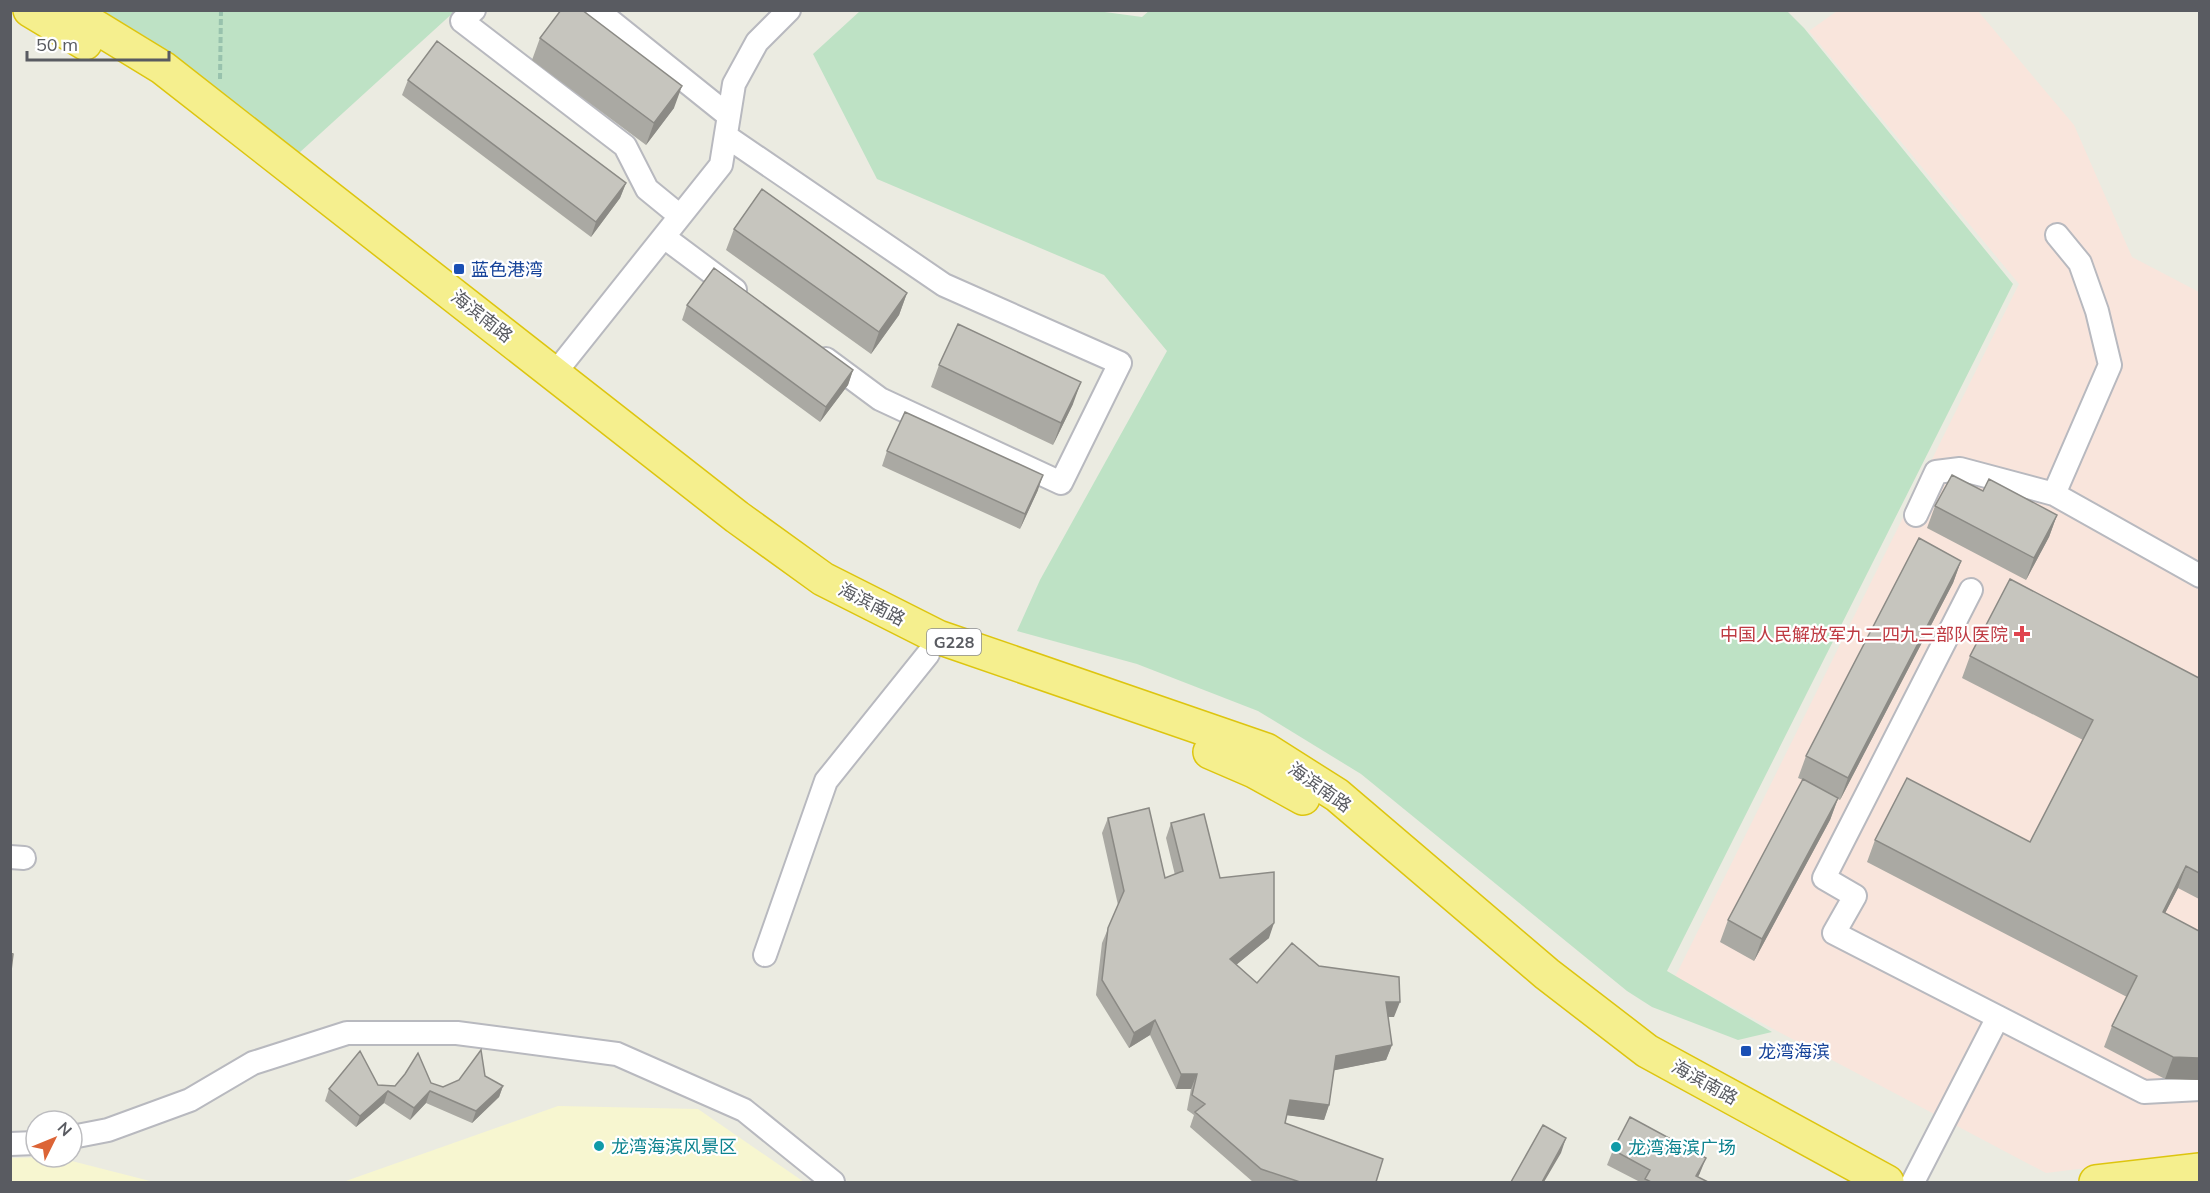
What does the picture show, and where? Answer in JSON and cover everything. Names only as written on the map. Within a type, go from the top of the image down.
[{"type":"highway","name":"海滨南路","points":[[30,10],[159,93],[725,534],[818,596],[928,654],[1172,737],[1254,771],[1324,810],[1460,922],[1535,989],[1634,1068],[1842,1182]]},
{"type":"highway","name":"海滨南路","points":[[68,10],[164,68],[738,517],[823,579],[938,637],[1266,750],[1337,795],[1547,974],[1647,1050],[1887,1182]]},
{"type":"highway","points":[[2096,1182],[2199,1170]]},
{"type":"street","points":[[474,10],[462,21],[625,146],[646,189],[680,216]]},
{"type":"street","points":[[597,10],[728,126],[944,285],[1120,363],[1061,483],[880,399],[805,343]]},
{"type":"street","points":[[555,373],[721,165],[734,84],[757,42],[789,10]]},
{"type":"street","points":[[2054,494],[2110,365],[2097,311],[2080,263],[2057,235]]},
{"type":"street","points":[[664,237],[748,301]]},
{"type":"street","points":[[1916,515],[1936,472],[1960,469],[2054,494],[2199,576]]},
{"type":"street","points":[[1971,590],[1824,878],[1855,896],[1834,933],[2144,1092],[2199,1089]]},
{"type":"street","points":[[765,955],[826,781],[928,654]]},
{"type":"street","points":[[1913,1182],[1998,1017]]},
{"type":"street","points":[[84,1135],[108,1130],[190,1100],[253,1063],[347,1033],[457,1033],[617,1054],[744,1110],[833,1182]]},
{"type":"path","points":[[220,79],[221,10]]},
{"type":"shaded area","points":[[1090,10],[1142,17],[1150,10],[1786,10],[1804,28],[2013,284],[1667,971],[1772,1032],[1738,1040],[1652,1007],[1627,991],[1361,774],[1258,711],[1137,664],[1017,631],[1040,580],[1167,351],[1104,275],[877,179],[813,54],[860,11]]},
{"type":"shaded area","points":[[102,11],[455,11],[299,153],[148,38]]},
{"type":"shaded area","name":"中国人民解放军九二四九三部队医院","points":[[1837,11],[1978,11],[2074,125],[2132,257],[2199,292],[2199,1154],[2046,1173],[1675,977],[2019,284],[1809,31]]},
{"type":"sand","name":"龙湾海滨风景区","points":[[558,1106],[698,1109],[804,1182],[343,1182]]},
{"type":"sand","points":[[11,1158],[24,1158],[24,1169],[84,1169],[84,1164],[154,1182],[11,1182]]},
{"type":"building","points":[[561,10],[582,10],[682,86],[654,123],[540,38]]},
{"type":"building","points":[[437,41],[626,183],[596,222],[408,80]]},
{"type":"building","points":[[762,189],[907,293],[879,332],[734,229]]},
{"type":"building","points":[[714,268],[853,370],[826,407],[687,305]]},
{"type":"building","points":[[958,324],[1081,382],[1061,423],[939,365]]},
{"type":"building","points":[[905,412],[1043,475],[1025,514],[887,451]]},
{"type":"building","points":[[1952,475],[1983,491],[1989,479],[2057,515],[2034,558],[1935,506]]},
{"type":"building","points":[[1919,538],[1961,561],[1848,778],[1806,756]]},
{"type":"building","points":[[2010,579],[2199,678],[2199,873],[2186,866],[2163,912],[2199,931],[2199,1058],[2173,1057],[2112,1026],[2137,976],[1875,840],[1907,778],[2030,842],[2093,720],[1970,656]]},
{"type":"building","points":[[1803,779],[1838,798],[1762,939],[1728,920]]},
{"type":"building","points":[[1149,808],[1165,878],[1183,871],[1171,823],[1204,814],[1220,878],[1274,872],[1274,923],[1230,959],[1257,983],[1292,943],[1319,966],[1399,977],[1400,1002],[1386,1002],[1392,1045],[1336,1056],[1329,1105],[1290,1100],[1285,1123],[1383,1159],[1376,1182],[1300,1182],[1261,1169],[1195,1112],[1205,1104],[1192,1095],[1197,1074],[1181,1074],[1155,1020],[1134,1033],[1102,980],[1108,928],[1124,891],[1108,818]]},
{"type":"building","points":[[10,953],[13,954],[10,979]]},
{"type":"building","points":[[481,1050],[485,1076],[503,1086],[476,1111],[430,1091],[414,1108],[388,1091],[360,1116],[329,1089],[360,1051],[378,1085],[395,1086],[418,1053],[431,1083],[443,1087],[459,1080]]},
{"type":"building","points":[[1630,1117],[1706,1158],[1696,1176],[1708,1182],[1651,1182],[1645,1179],[1650,1170],[1613,1150]]},
{"type":"building","points":[[1543,1125],[1566,1138],[1542,1182],[1511,1182]]},
{"type":"place","name":"蓝色港湾","points":[[459,269]]},
{"type":"place","name":"中国人民解放军九二四九三部队医院","points":[[2022,634]]},
{"type":"place","name":"龙湾海滨","points":[[1746,1051]]},
{"type":"place","name":"龙湾海滨风景区","points":[[599,1146]]},
{"type":"place","name":"龙湾海滨广场","points":[[1616,1147]]}]
